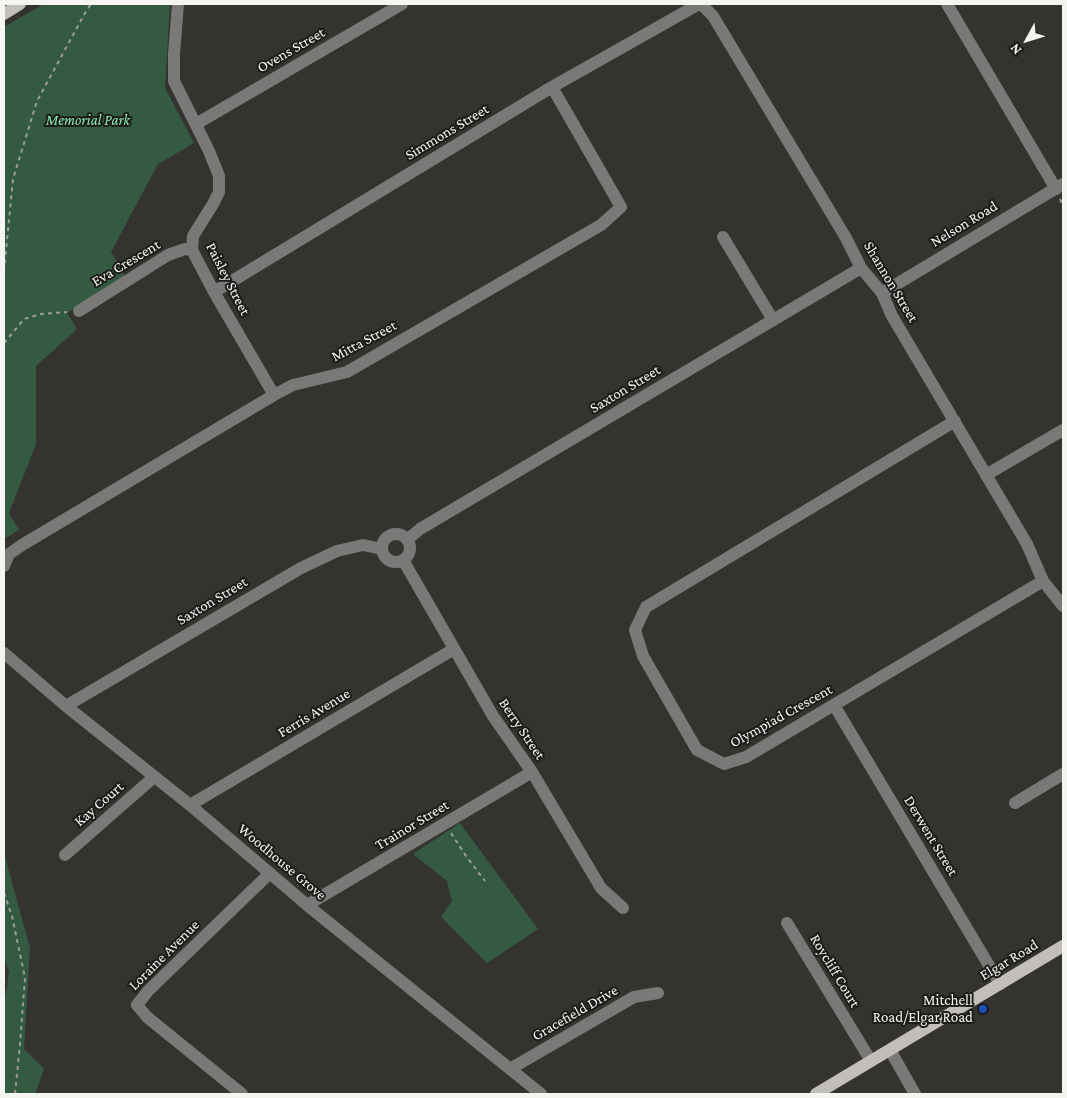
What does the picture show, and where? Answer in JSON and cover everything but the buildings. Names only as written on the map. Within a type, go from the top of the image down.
[{"type":"main road","points":[[4,12],[20,4]]},
{"type":"main road","name":"Elgar Road","points":[[816,1094],[1063,946]]},
{"type":"street","name":"Paisley Street","points":[[178,4],[174,81],[210,151],[219,176],[219,192],[193,236],[192,250],[214,292],[274,395]]},
{"type":"street","name":"Ovens Street","points":[[196,124],[402,4]]},
{"type":"street","name":"Simmons Street","points":[[214,292],[552,87],[700,4]]},
{"type":"street","name":"Shannon Street","points":[[700,4],[713,16],[846,238],[861,268],[882,293],[892,316],[1027,544],[1043,581],[1063,606]]},
{"type":"street","points":[[947,4],[1060,186]]},
{"type":"street","name":"Mitta Street","points":[[4,566],[8,554],[22,545],[274,395],[293,385],[347,372],[602,224],[621,207],[552,87]]},
{"type":"street","name":"Nelson Road","points":[[882,293],[1060,186]]},
{"type":"street","points":[[723,237],[773,320]]},
{"type":"street","name":"Eva Crescent","points":[[79,311],[168,255],[184,249],[192,250]]},
{"type":"street","name":"Saxton Street","points":[[407,540],[420,529],[861,268]]},
{"type":"street","name":"Olympiad Crescent","points":[[954,422],[646,607],[635,630],[643,656],[697,750],[724,764],[746,757],[1043,581]]},
{"type":"street","points":[[986,475],[1063,430]]},
{"type":"street","points":[[396,534],[401,535],[410,545],[410,552],[407,557],[396,562],[388,560],[382,549],[385,539],[396,534]]},
{"type":"street","name":"Saxton Street","points":[[66,706],[301,568],[337,550],[363,545],[382,549]]},
{"type":"street","name":"Berry Street","points":[[403,560],[492,716],[532,772],[601,888],[623,908]]},
{"type":"street","name":"Ferris Avenue","points":[[190,805],[454,649]]},
{"type":"street","name":"Woodhouse Grove","points":[[4,653],[66,706],[190,805],[270,874],[541,1094]]},
{"type":"street","name":"Derwent Street","points":[[834,705],[1000,984]]},
{"type":"street","name":"Trainor Street","points":[[308,905],[532,772]]},
{"type":"street","points":[[1015,803],[1063,774]]},
{"type":"street","name":"Kay Court","points":[[65,855],[154,777]]},
{"type":"street","name":"Loraine Avenue","points":[[242,1094],[147,1017],[137,1005],[148,991],[270,874]]},
{"type":"street","name":"Roycliff Court","points":[[787,923],[871,1061]]},
{"type":"street","name":"Gracefield Drive","points":[[510,1069],[634,997],[658,993]]},
{"type":"street","points":[[890,1050],[915,1094]]},
{"type":"path","points":[[4,271],[13,179],[37,101],[91,4]]},
{"type":"path","points":[[4,343],[24,318],[41,314],[79,311]]},
{"type":"path","points":[[451,833],[485,880]]},
{"type":"path","points":[[4,893],[12,916],[25,978],[15,1094]]},
{"type":"green space","name":"Memorial Park","points":[[44,4],[170,4],[165,88],[194,143],[158,164],[111,252],[125,276],[67,313],[77,329],[36,366],[36,444],[9,513],[19,530],[4,539],[4,27]]},
{"type":"green space","points":[[460,823],[538,929],[487,963],[441,917],[452,901],[447,881],[413,854]]},
{"type":"green space","points":[[4,853],[30,948],[24,1049],[44,1069],[35,1094],[4,1094],[4,1007],[9,972],[4,957]]},
{"type":"place","name":"Mitchell Road/Elgar Road","points":[[983,1009]]}]
